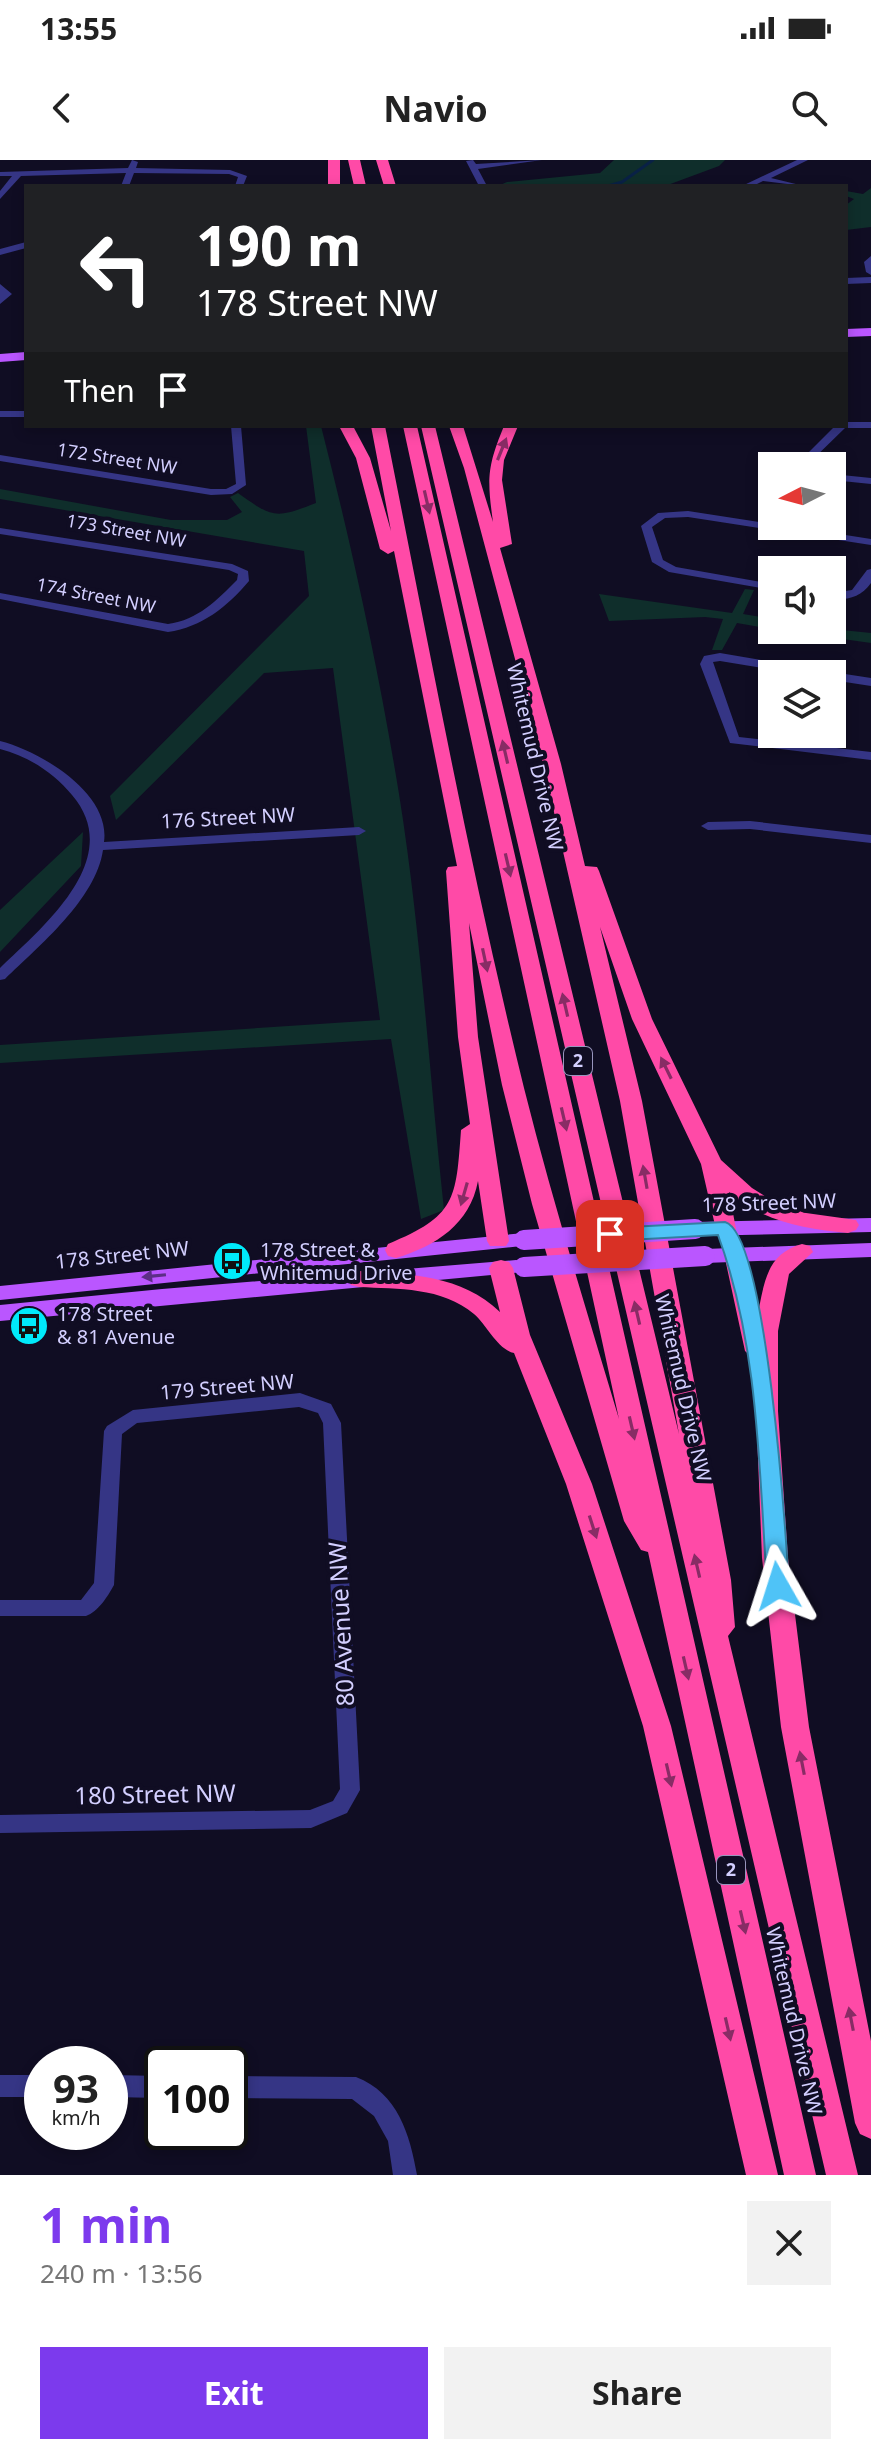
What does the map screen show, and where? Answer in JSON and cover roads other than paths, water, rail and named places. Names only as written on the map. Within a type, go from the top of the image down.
[{"type":"highway","points":[[334,160],[334,184]]},
{"type":"highway","points":[[354,160],[360,184]]},
{"type":"highway","points":[[382,160],[389,184]]},
{"type":"highway","points":[[347,428],[363,458],[392,562],[410,596]]},
{"type":"highway","points":[[378,428],[497,1013],[543,1204],[637,1521],[663,1565]]},
{"type":"highway","name":"Whitemud Drive NW","points":[[410,428],[800,2175]]},
{"type":"highway","name":"Whitemud Drive NW","points":[[428,428],[842,2175]]},
{"type":"highway","points":[[457,428],[552,764],[631,1101],[718,1580],[727,1696]]},
{"type":"highway","points":[[510,428],[497,460],[495,480],[510,609]]},
{"type":"highway","points":[[442,747],[475,1089],[498,1241]]},
{"type":"highway","points":[[552,764],[642,1019],[712,1164],[725,1229]]},
{"type":"highway","points":[[396,1250],[445,1228],[459,1208],[468,1175],[475,1089]]},
{"type":"highway","points":[[712,1164],[742,1195],[774,1213],[804,1222],[860,1225]]},
{"type":"highway","points":[[802,1252],[782,1265],[771,1299],[766,1331],[766,1411],[775,1558],[795,1727],[871,2123]]},
{"type":"highway","points":[[735,1254],[754,1335],[766,1411]]},
{"type":"highway","points":[[512,1268],[518,1335],[579,1484],[657,1726],[762,2175]]},
{"type":"highway","points":[[359,1279],[415,1283],[453,1290],[496,1318],[534,1376]]},
{"type":"main road","points":[[848,326],[871,325]]},
{"type":"main road","points":[[848,333],[871,332]]},
{"type":"main road","points":[[0,358],[24,356]]},
{"type":"main road","points":[[0,367],[24,366]]},
{"type":"main road","name":"178 Street NW","points":[[0,1293],[498,1241],[695,1229],[860,1225]]},
{"type":"main road","points":[[725,1229],[735,1254]]},
{"type":"main road","points":[[498,1241],[512,1268]]},
{"type":"main road","points":[[0,1313],[359,1279],[735,1254],[871,1250]]},
{"type":"street","points":[[482,184],[471,164],[538,160]]},
{"type":"street","points":[[751,184],[804,160]]},
{"type":"street","points":[[126,184],[134,165]]},
{"type":"street","points":[[0,174],[134,165],[235,172],[243,176],[240,184]]},
{"type":"street","points":[[0,196],[18,174]]},
{"type":"street","points":[[764,179],[790,184]]},
{"type":"street","points":[[0,252],[24,246]]},
{"type":"street","points":[[871,259],[868,262],[871,272]]},
{"type":"street","points":[[848,281],[871,280]]},
{"type":"street","points":[[0,287],[7,294],[3,300]]},
{"type":"street","points":[[0,414],[24,414]]},
{"type":"street","points":[[848,425],[871,425]]},
{"type":"street","name":"172 Street NW","points":[[0,458],[211,492],[228,492],[241,485],[236,428]]},
{"type":"street","points":[[815,452],[841,428]]},
{"type":"street","points":[[846,478],[871,481]]},
{"type":"street","points":[[758,585],[673,570],[658,562],[646,526],[662,515],[688,514],[871,542]]},
{"type":"street","name":"173 Street NW","points":[[0,531],[232,567],[244,573],[243,581],[199,621],[185,627]]},
{"type":"street","points":[[846,595],[856,594],[864,587],[871,572]]},
{"type":"street","name":"174 Street NW","points":[[0,596],[168,628],[185,627]]},
{"type":"street","points":[[758,663],[726,658],[708,659],[706,664],[734,740],[758,743]]},
{"type":"street","points":[[846,678],[871,682]]},
{"type":"street","points":[[0,976],[81,891],[99,846],[96,821],[83,795],[51,768],[2,745]]},
{"type":"street","points":[[802,748],[871,756]]},
{"type":"street","points":[[708,826],[750,825],[871,839]]},
{"type":"street","name":"176 Street NW","points":[[99,846],[359,831]]},
{"type":"street","name":"179 Street NW","points":[[0,1608],[86,1608],[104,1585],[113,1431],[133,1417],[300,1400],[325,1409]]},
{"type":"street","name":"80 Avenue NW","points":[[311,1819],[340,1807],[350,1790],[332,1423],[325,1409]]},
{"type":"street","name":"180 Street NW","points":[[0,1824],[311,1819]]},
{"type":"street","points":[[0,2086],[24,2086]]},
{"type":"street","points":[[248,2087],[356,2088],[382,2108],[394,2129],[399,2139],[405,2175]]},
{"type":"waterway","points":[[615,184],[653,160]]},
{"type":"place","name":"178 Street & Whitemud Drive","points":[[232,1261]]},
{"type":"place","name":"178 Street & 81 Avenue","points":[[29,1326]]}]
